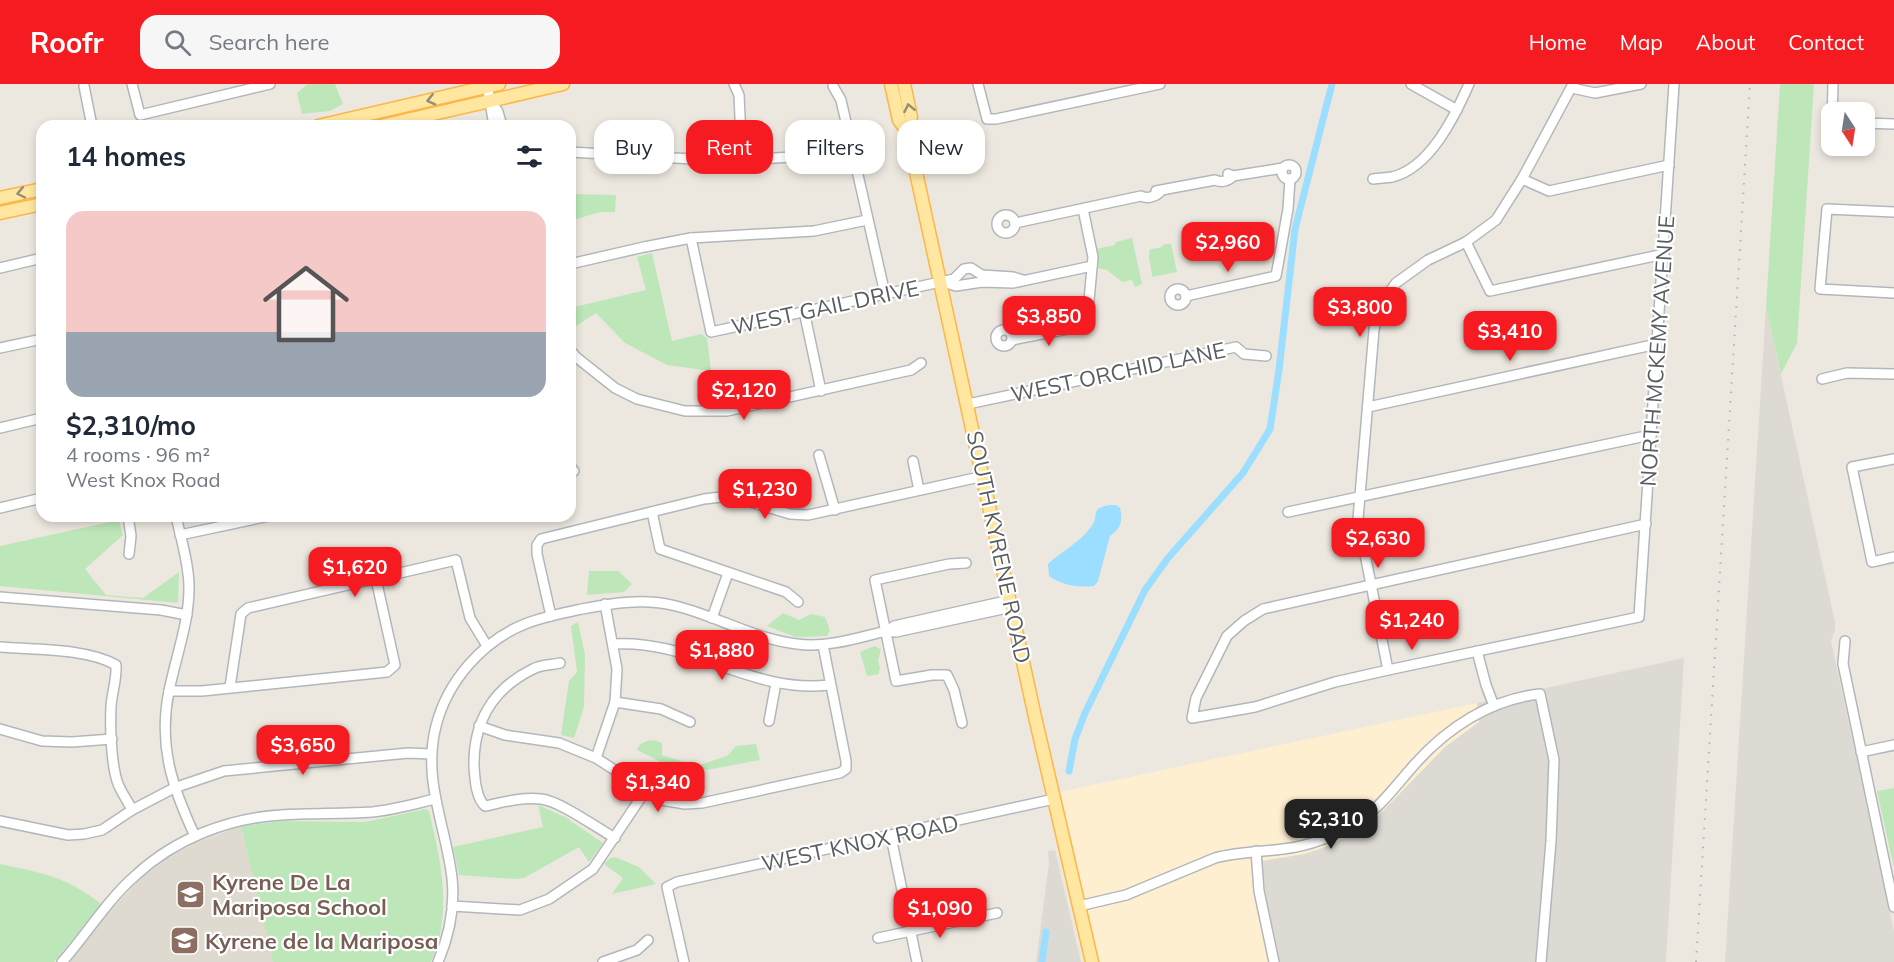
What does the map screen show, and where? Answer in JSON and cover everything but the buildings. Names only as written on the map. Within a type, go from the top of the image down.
[{"type":"main road","points":[[406,120],[562,84]]},
{"type":"main road","name":"SOUTH KYRENE ROAD","points":[[891,84],[899,120]]},
{"type":"main road","name":"SOUTH KYRENE ROAD","points":[[904,84],[910,120]]},
{"type":"main road","points":[[343,120],[492,85]]},
{"type":"main road","name":"SOUTH KYRENE ROAD","points":[[916,174],[1054,800],[1092,962]]},
{"type":"main road","points":[[0,198],[36,190]]},
{"type":"main road","points":[[0,213],[36,205]]},
{"type":"street","points":[[132,84],[140,115],[270,84]]},
{"type":"street","points":[[734,84],[739,95],[740,120]]},
{"type":"street","points":[[978,84],[987,119],[1160,84]]},
{"type":"street","points":[[1411,84],[1457,110]]},
{"type":"street","points":[[1373,179],[1394,177],[1429,154],[1457,110],[1469,84]]},
{"type":"street","points":[[1388,670],[1358,519],[1374,330],[1380,305],[1396,283],[1428,260],[1466,242],[1496,220],[1522,179],[1572,86],[1595,93],[1641,84]]},
{"type":"street","name":"NORTH MCKEMY AVENUE","points":[[1477,651],[1640,618],[1674,84]]},
{"type":"street","points":[[1832,102],[1833,84]]},
{"type":"street","points":[[86,85],[91,120]]},
{"type":"street","points":[[492,85],[493,120]]},
{"type":"street","points":[[833,86],[841,100],[845,120]]},
{"type":"street","points":[[491,100],[500,120]]},
{"type":"street","points":[[1875,123],[1894,124]]},
{"type":"street","points":[[576,152],[594,154]]},
{"type":"street","points":[[1522,179],[1549,191],[1669,165]]},
{"type":"street","points":[[1015,223],[1141,196],[1144,192],[1154,190],[1160,192],[1215,180],[1219,182],[1230,180],[1233,176],[1283,168],[1282,175],[1290,179],[1288,209],[1276,276],[1186,296]]},
{"type":"street","points":[[857,174],[885,294]]},
{"type":"street","points":[[1012,340],[1083,327],[1087,322],[1092,249],[1083,209]]},
{"type":"street","points":[[1894,212],[1827,209],[1820,289],[1894,293]]},
{"type":"street","points":[[576,263],[691,238],[814,231],[867,220]]},
{"type":"street","name":"WEST GAIL DRIVE","points":[[691,238],[711,332],[954,279],[964,269],[971,268],[982,275],[1023,279]]},
{"type":"street","points":[[1466,242],[1490,291],[1664,254]]},
{"type":"street","points":[[0,268],[36,259]]},
{"type":"street","name":"WEST GAIL DRIVE","points":[[940,282],[956,286],[982,282],[1013,283],[1023,279],[1092,266]]},
{"type":"street","points":[[804,311],[821,391]]},
{"type":"street","points":[[0,348],[36,340]]},
{"type":"street","points":[[1368,407],[1657,344]]},
{"type":"street","name":"WEST ORCHID LANE","points":[[968,404],[1236,347],[1244,354],[1266,356]]},
{"type":"street","points":[[576,356],[615,388],[630,395],[685,411],[727,411],[911,370],[921,363]]},
{"type":"street","points":[[1822,380],[1847,373],[1894,374]]},
{"type":"street","points":[[0,428],[36,419]]},
{"type":"street","points":[[1288,512],[1641,437],[1651,437]]},
{"type":"street","points":[[819,455],[835,510]]},
{"type":"street","points":[[1894,459],[1852,467],[1872,562],[1894,557]]},
{"type":"street","points":[[913,461],[919,490]]},
{"type":"street","points":[[551,616],[537,554],[537,545],[541,539],[704,499],[730,496],[790,514],[808,515],[984,476]]},
{"type":"street","points":[[0,508],[36,499]]},
{"type":"street","points":[[652,512],[660,549],[786,592],[798,602]]},
{"type":"street","points":[[129,522],[131,536],[129,554]]},
{"type":"street","points":[[177,522],[188,570],[187,615],[169,691],[165,717],[165,742],[174,788],[195,836]]},
{"type":"street","points":[[180,536],[226,522]]},
{"type":"street","points":[[1494,706],[1477,651],[1335,682],[1255,707],[1192,718],[1196,698],[1227,636],[1244,621],[1263,609],[1646,524]]},
{"type":"street","points":[[230,687],[241,614],[248,608],[456,560],[470,618],[487,646]]},
{"type":"street","points":[[962,723],[954,690],[947,675],[896,681],[876,580],[949,564],[966,563]]},
{"type":"street","points":[[712,618],[728,573]]},
{"type":"street","points":[[169,691],[202,691],[387,672],[395,665],[376,579]]},
{"type":"street","points":[[0,597],[152,609],[187,615]]},
{"type":"street","points":[[438,962],[446,939],[452,906],[452,877],[431,776],[431,754],[436,724],[445,700],[466,667],[487,646],[524,624],[605,604],[633,602],[676,606],[779,641],[823,645],[886,631],[896,632],[942,618],[1011,603]]},
{"type":"street","points":[[596,758],[615,702],[617,669],[605,604]]},
{"type":"street","points":[[1845,641],[1843,664],[1894,907]]},
{"type":"street","points":[[613,644],[634,643],[662,647],[750,677],[776,683],[803,686],[830,685]]},
{"type":"street","points":[[479,726],[505,735],[559,743],[596,758],[661,800],[685,804],[702,803],[840,773],[846,769],[823,645]]},
{"type":"street","points":[[0,647],[69,652],[107,660],[116,665],[117,675],[112,690],[111,706],[112,739],[117,781],[132,810]]},
{"type":"street","points":[[560,663],[534,668],[507,685],[490,704],[479,726],[474,747],[475,774],[480,801],[485,806],[512,800],[544,799],[615,838]]},
{"type":"street","points":[[769,721],[776,683]]},
{"type":"street","points":[[1079,906],[1126,895],[1215,858],[1304,845],[1337,834],[1361,820],[1386,799],[1417,762],[1454,727],[1518,696],[1540,694],[1554,760],[1551,841],[1541,962]]},
{"type":"street","points":[[615,702],[661,709],[690,723]]},
{"type":"street","points":[[0,729],[42,741],[72,742],[112,739]]},
{"type":"street","points":[[1861,752],[1894,745]]},
{"type":"street","points":[[0,821],[68,835],[84,834],[102,830],[132,810],[174,788],[206,776],[237,769],[408,753],[431,754]]},
{"type":"street","points":[[452,906],[520,910],[549,899],[593,869],[646,790]]},
{"type":"street","points":[[62,962],[134,876],[164,853],[195,836],[240,820],[265,816],[380,811],[435,799]]},
{"type":"street","name":"WEST KNOX ROAD","points":[[684,962],[667,887],[677,882],[1054,800]]},
{"type":"street","points":[[891,837],[917,962]]},
{"type":"street","points":[[1256,851],[1259,891],[1274,962]]},
{"type":"street","points":[[878,938],[997,913]]},
{"type":"street","points":[[603,962],[637,950],[648,940]]},
{"type":"shaded area","points":[[1766,307],[1835,622],[1835,631],[1831,641],[1894,931],[1894,962],[1725,962]]},
{"type":"shaded area","points":[[1684,658],[1666,962],[1280,962],[1266,897],[1262,861],[1304,854],[1332,845],[1378,816],[1445,747],[1479,722],[1477,703]]},
{"type":"shaded area","points":[[1477,703],[1479,722],[1445,747],[1378,816],[1332,845],[1304,854],[1262,861],[1266,897],[1280,962],[1099,962],[1060,792]]},
{"type":"shaded area","name":"Kyrene De La Mariposa School","points":[[241,826],[273,962],[70,962],[102,920],[140,879],[169,857],[195,843]]},
{"type":"shaded area","points":[[1055,850],[1081,962],[1036,962],[1049,863],[1048,851]]},
{"type":"green space","points":[[308,84],[335,84],[343,104],[330,111],[302,114],[297,93]]},
{"type":"green space","points":[[1780,84],[1814,84],[1797,343],[1781,374],[1766,307]]},
{"type":"green space","points":[[576,194],[616,195],[615,212],[600,212],[576,219]]},
{"type":"green space","points":[[1132,238],[1142,284],[1135,287],[1132,280],[1122,282],[1107,270],[1097,268],[1096,249]]},
{"type":"green space","points":[[1165,244],[1171,244],[1177,272],[1152,277],[1150,249],[1160,248]]},
{"type":"green space","points":[[652,253],[672,341],[701,334],[707,338],[711,371],[667,365],[625,343],[596,313],[576,326],[576,307],[646,290],[637,257]]},
{"type":"green space","points":[[110,522],[120,522],[123,535],[85,569],[106,595],[143,598],[179,572],[178,603],[0,586],[0,546]]},
{"type":"green space","points":[[589,571],[618,571],[632,584],[624,592],[587,595]]},
{"type":"green space","points":[[783,613],[799,620],[811,614],[825,617],[830,630],[827,636],[795,637],[767,626]]},
{"type":"green space","points":[[578,622],[585,655],[584,707],[574,738],[561,735],[569,681],[577,672],[571,626]]},
{"type":"green space","points":[[874,646],[881,649],[878,661],[879,674],[867,676],[860,652]]},
{"type":"green space","points":[[654,740],[662,743],[662,755],[696,766],[727,756],[736,746],[756,744],[760,760],[685,774],[637,750],[644,742]]},
{"type":"green space","points":[[1894,788],[1894,868],[1877,791]]},
{"type":"green space","points":[[538,805],[565,817],[603,843],[589,862],[579,847],[524,878],[459,875],[453,847],[543,827]]},
{"type":"green space","points":[[426,809],[429,811],[443,887],[442,924],[431,962],[273,962],[241,826],[282,821],[365,822]]},
{"type":"green space","points":[[615,857],[639,867],[656,884],[612,894],[623,878],[604,864],[610,858]]},
{"type":"green space","points":[[0,864],[65,881],[101,904],[54,962],[0,962]]},
{"type":"water","points":[[1116,505],[1120,508],[1121,520],[1117,530],[1110,536],[1098,581],[1094,586],[1070,585],[1049,576],[1048,564],[1086,533],[1094,523],[1099,508]]},
{"type":"waterway","points":[[1069,771],[1075,739],[1085,713],[1145,590],[1168,558],[1243,473],[1270,429],[1295,229],[1332,84]]},
{"type":"waterway","points":[[1042,962],[1046,932]]},
{"type":"railway","points":[[1696,962],[1750,84]]},
{"type":"place","name":"Kyrene De La Mariposa School","points":[[191,895]]},
{"type":"place","name":"Kyrene de la Mariposa","points":[[184,941]]}]
